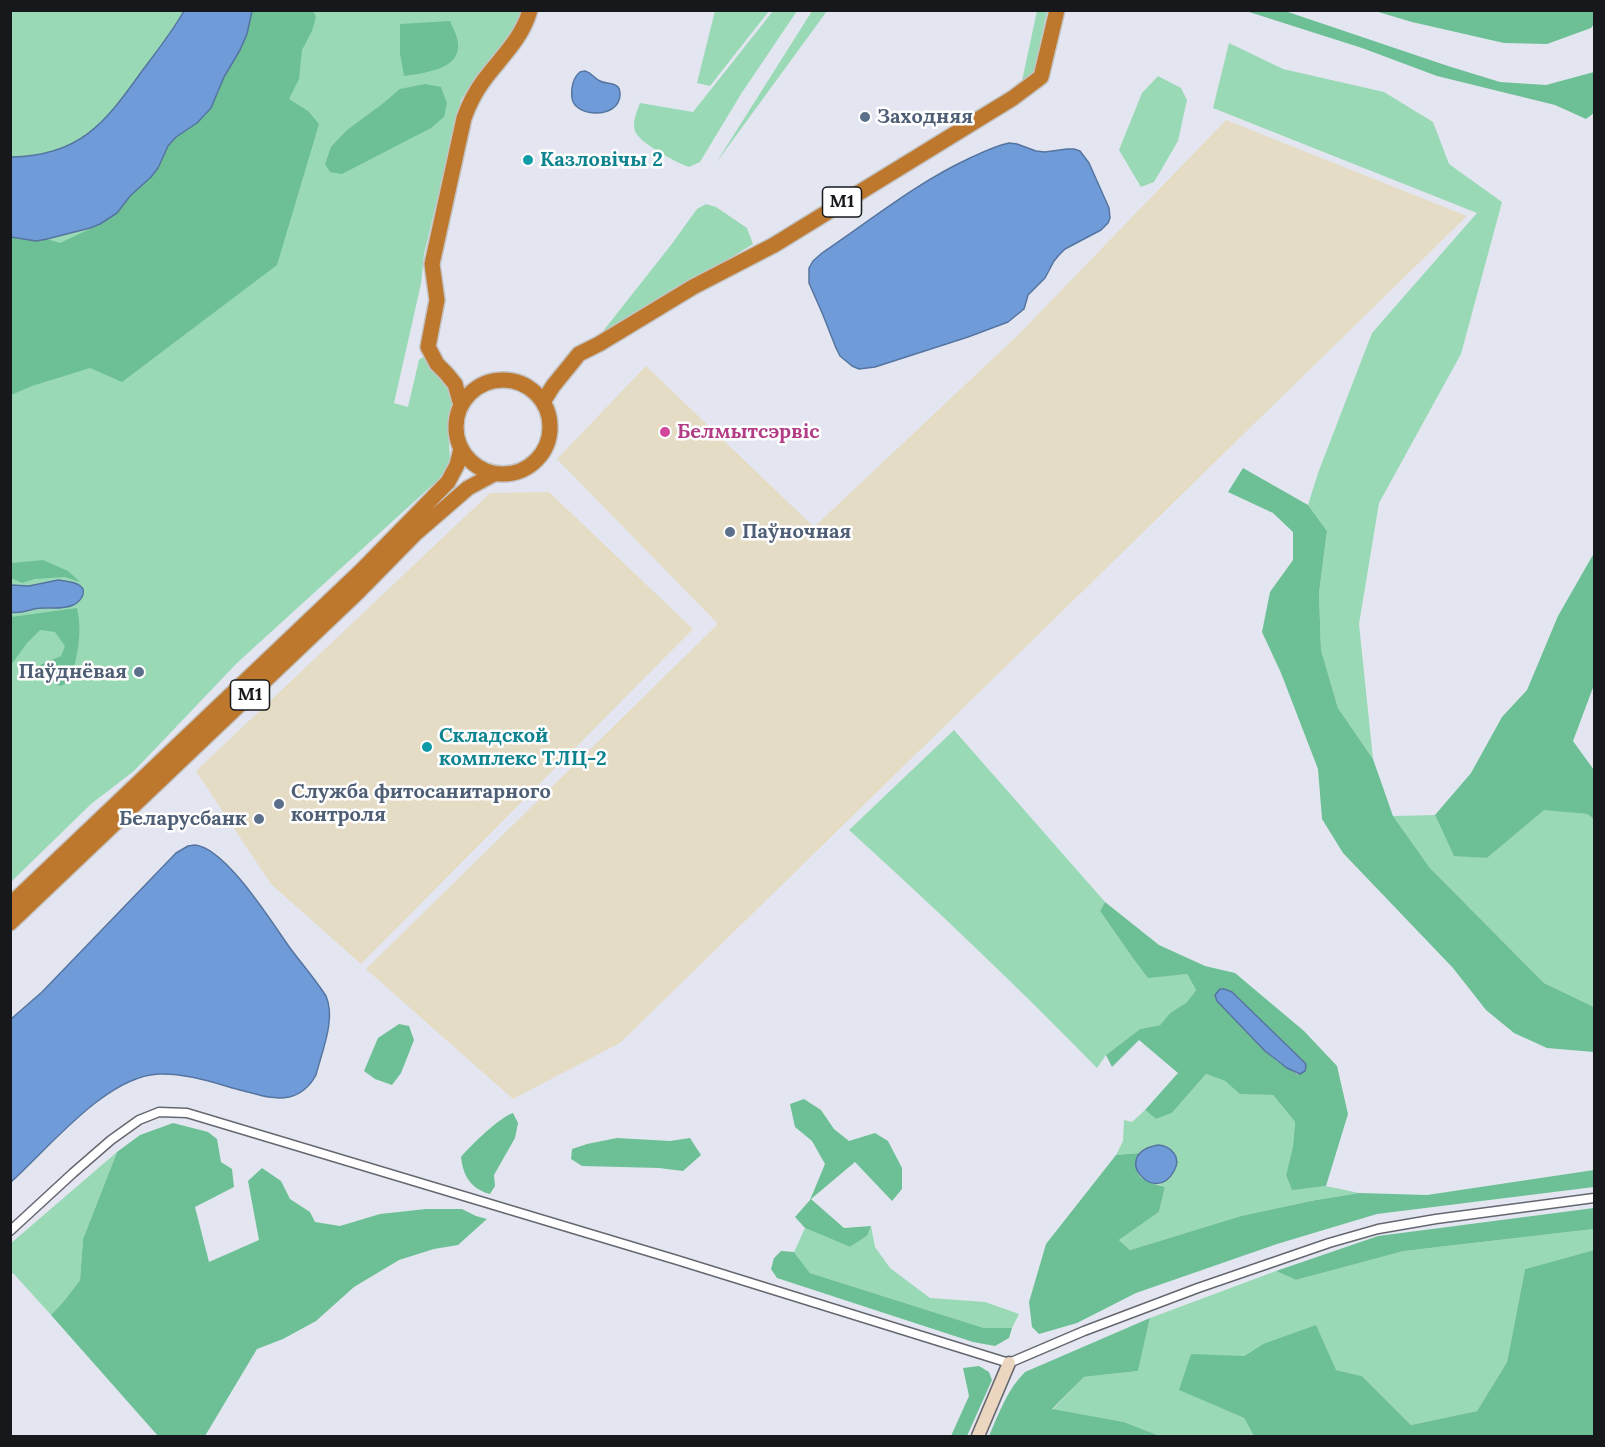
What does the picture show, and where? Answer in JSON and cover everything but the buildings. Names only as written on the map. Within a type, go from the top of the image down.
[{"type":"highway","points":[[461,405],[455,384],[437,364],[428,347],[437,300],[432,264],[464,118],[482,82],[520,35],[531,10]]},
{"type":"highway","name":"М1","points":[[10,922],[358,592],[416,533],[468,488],[494,474],[506,475],[522,471],[536,462],[544,452],[551,427],[549,414],[543,402],[579,354],[693,287],[774,244],[1013,98],[1041,76],[1057,10]]},
{"type":"highway","points":[[494,474],[475,466],[464,455],[458,444],[455,431],[456,419],[466,396],[488,382],[500,380],[524,385],[535,392],[543,402]]},
{"type":"highway","name":"М1","points":[[10,905],[361,571],[448,482],[457,465],[461,449]]},
{"type":"street","points":[[10,1231],[111,1140],[139,1120],[159,1112],[187,1113],[677,1260],[1009,1363],[1084,1331],[1198,1288],[1378,1229],[1594,1198]]},
{"type":"street","points":[[978,1437],[1009,1363]]},
{"type":"shaded area","points":[[1226,120],[1467,216],[620,1043],[513,1099],[366,969],[718,624],[557,459],[646,366],[814,527],[1019,334]]},
{"type":"shaded area","points":[[549,492],[693,629],[361,964],[271,884],[196,771],[490,493]]},
{"type":"green space","points":[[11,11],[522,11],[517,29],[510,40],[474,79],[461,100],[424,254],[421,284],[394,403],[408,407],[421,358],[426,357],[443,375],[454,399],[448,431],[450,458],[444,472],[237,663],[134,771],[91,804],[11,882]]},
{"type":"green space","points":[[252,11],[313,11],[316,17],[302,50],[299,79],[289,99],[308,111],[319,124],[277,265],[122,382],[90,368],[11,395],[10,237],[36,241],[47,239],[60,243],[100,224],[117,213],[130,196],[158,168],[168,146],[176,137],[205,116],[240,50]]},
{"type":"green space","points":[[715,11],[769,11],[710,86],[697,83]]},
{"type":"green space","points":[[773,11],[797,11],[741,94],[700,162],[689,167],[683,165],[659,152],[638,136],[634,124],[640,103],[693,112]]},
{"type":"green space","points":[[812,11],[827,11],[716,163]]},
{"type":"green space","points":[[1037,11],[1047,11],[1034,73],[1022,81]]},
{"type":"green space","points":[[1246,11],[1285,11],[1500,82],[1546,85],[1594,72],[1594,113],[1586,119],[1555,105],[1437,76],[1362,48]]},
{"type":"green space","points":[[1375,11],[1594,11],[1594,24],[1591,28],[1547,44],[1504,43]]},
{"type":"green space","points":[[450,21],[458,43],[454,59],[439,68],[404,76],[400,54],[400,24]]},
{"type":"green space","points":[[1229,43],[1283,69],[1384,92],[1433,122],[1449,164],[1502,202],[1461,354],[1379,503],[1359,624],[1373,759],[1338,708],[1321,650],[1319,593],[1327,531],[1308,505],[1372,333],[1477,213],[1213,108]]},
{"type":"green space","points":[[1158,76],[1181,88],[1187,100],[1178,141],[1154,182],[1141,187],[1119,150],[1142,93]]},
{"type":"green space","points":[[425,84],[441,87],[447,103],[444,117],[431,128],[342,174],[330,172],[325,164],[331,147],[347,130],[400,89]]},
{"type":"green space","points":[[706,204],[716,207],[747,228],[753,244],[596,340],[697,209]]},
{"type":"green space","points":[[1243,468],[1308,505],[1327,531],[1319,593],[1321,650],[1338,708],[1373,759],[1393,816],[1430,868],[1544,983],[1594,1007],[1594,1052],[1547,1048],[1514,1033],[1486,1010],[1453,968],[1343,853],[1322,819],[1318,769],[1281,673],[1262,632],[1270,592],[1293,560],[1293,532],[1273,513],[1228,492]]},
{"type":"green space","points":[[1594,553],[1594,685],[1573,741],[1594,770],[1594,819],[1587,814],[1544,810],[1487,858],[1454,856],[1435,815],[1471,773],[1502,717],[1527,690],[1558,616]]},
{"type":"green space","points":[[43,560],[68,571],[80,582],[65,577],[35,579],[22,583],[11,578],[11,563]]},
{"type":"green space","points":[[77,608],[79,636],[70,682],[60,686],[33,672],[35,667],[61,656],[65,646],[55,632],[40,630],[11,665],[11,617]]},
{"type":"green space","points":[[954,730],[1105,902],[1100,911],[1148,977],[1187,974],[1196,990],[1187,1002],[1170,1013],[1160,1025],[1140,1029],[1106,1055],[1097,1068],[975,947],[849,830]]},
{"type":"green space","points":[[1544,809],[1587,814],[1594,819],[1594,1007],[1544,983],[1430,868],[1393,816],[1435,815],[1454,855],[1487,858]]},
{"type":"green space","points":[[1105,902],[1159,945],[1205,966],[1235,973],[1304,1031],[1337,1066],[1348,1114],[1326,1186],[1292,1190],[1286,1175],[1293,1146],[1295,1122],[1273,1095],[1240,1094],[1225,1081],[1206,1074],[1172,1113],[1156,1119],[1145,1110],[1178,1073],[1139,1040],[1112,1067],[1106,1055],[1140,1029],[1160,1025],[1170,1013],[1187,1002],[1196,990],[1187,974],[1148,978],[1100,911]],"holes":[[[1232,992],[1305,1063],[1305,1071],[1297,1074],[1278,1062],[1217,1001]]]},
{"type":"green space","points":[[399,1024],[409,1026],[414,1040],[401,1073],[392,1085],[375,1079],[364,1071],[378,1038]]},
{"type":"green space","points":[[1206,1074],[1225,1081],[1240,1093],[1273,1095],[1295,1122],[1293,1146],[1286,1175],[1292,1189],[1326,1186],[1359,1193],[1241,1216],[1130,1250],[1119,1240],[1159,1212],[1165,1187],[1154,1183],[1159,1183],[1151,1146],[1139,1153],[1116,1155],[1123,1141],[1124,1120],[1132,1122],[1145,1110],[1156,1119],[1172,1113]]},
{"type":"green space","points":[[804,1099],[821,1110],[834,1129],[849,1141],[875,1133],[888,1141],[902,1168],[902,1189],[892,1201],[855,1162],[811,1199],[844,1228],[871,1226],[867,1236],[850,1247],[805,1228],[795,1217],[810,1200],[825,1164],[812,1141],[795,1127],[790,1104]]},
{"type":"green space","points":[[513,1113],[518,1123],[515,1138],[494,1175],[495,1186],[490,1194],[483,1192],[469,1181],[461,1157],[493,1126]]},
{"type":"green space","points":[[173,1123],[208,1132],[217,1139],[221,1162],[232,1169],[234,1187],[195,1207],[209,1262],[259,1240],[248,1181],[262,1168],[281,1181],[290,1199],[310,1212],[315,1222],[340,1226],[380,1214],[426,1209],[462,1209],[487,1219],[458,1245],[434,1249],[399,1260],[354,1287],[316,1321],[283,1339],[257,1349],[205,1436],[158,1436],[51,1315],[80,1280],[83,1239],[117,1152],[140,1135]]},
{"type":"green space","points":[[617,1138],[670,1141],[690,1138],[701,1155],[683,1171],[659,1168],[582,1166],[571,1159],[572,1149]]},
{"type":"green space","points":[[117,1152],[83,1239],[80,1280],[51,1315],[13,1273],[11,1275],[10,1244]]},
{"type":"green space","points":[[1139,1153],[1136,1164],[1139,1175],[1147,1181],[1165,1187],[1159,1212],[1119,1240],[1130,1250],[1241,1216],[1359,1193],[1427,1195],[1594,1170],[1594,1187],[1377,1214],[1277,1244],[1136,1293],[1077,1323],[1039,1334],[1032,1327],[1029,1302],[1046,1244],[1116,1155]]},
{"type":"green space","points":[[1594,1208],[1594,1229],[1404,1251],[1296,1280],[1276,1271],[1378,1236]]},
{"type":"green space","points":[[871,1226],[875,1247],[890,1268],[930,1298],[985,1302],[1019,1314],[1012,1328],[984,1328],[810,1273],[794,1252],[805,1228],[850,1247],[867,1236]]},
{"type":"green space","points":[[1594,1229],[1594,1250],[1525,1269],[1507,1362],[1477,1411],[1411,1425],[1362,1376],[1336,1370],[1263,1344],[1180,1390],[1244,1418],[1254,1436],[1160,1436],[1124,1422],[1052,1410],[1084,1377],[1138,1371],[1150,1318],[1276,1271],[1296,1280],[1404,1251]]},
{"type":"green space","points":[[1594,1250],[1594,1436],[1254,1436],[1244,1418],[1179,1390],[1191,1354],[1244,1356],[1263,1344],[1316,1325],[1336,1370],[1362,1376],[1411,1425],[1477,1411],[1507,1362],[1525,1269]]},
{"type":"green space","points":[[781,1251],[794,1252],[810,1273],[984,1328],[1012,1328],[1009,1338],[995,1346],[973,1342],[777,1278],[771,1269],[774,1258]]},
{"type":"green space","points":[[1150,1318],[1138,1371],[1084,1377],[1052,1409],[1124,1422],[1160,1436],[989,1436],[1008,1394],[1025,1372]]},
{"type":"green space","points":[[979,1366],[989,1372],[992,1380],[967,1436],[951,1436],[969,1396],[963,1368]]},
{"type":"water","points":[[184,11],[252,11],[247,34],[224,77],[211,108],[197,123],[176,137],[168,146],[158,168],[151,177],[130,196],[117,213],[100,224],[36,241],[11,237],[11,157],[55,150],[89,133],[116,106]]},
{"type":"water","points":[[585,71],[600,81],[614,84],[619,88],[618,103],[612,109],[605,112],[588,112],[575,104],[572,98],[573,84],[578,74]]},
{"type":"water","points":[[1009,143],[1036,151],[1074,149],[1080,151],[1089,163],[1109,208],[1108,223],[1101,230],[1065,249],[1054,261],[1045,278],[1028,295],[1024,309],[1008,322],[875,367],[859,369],[852,366],[840,356],[809,283],[809,268],[813,261],[912,190],[950,168],[994,147]]},
{"type":"water","points":[[58,580],[81,586],[83,595],[79,601],[63,608],[39,608],[11,612],[11,585],[29,586]]},
{"type":"water","points":[[195,845],[207,849],[234,872],[326,996],[329,1005],[329,1025],[316,1075],[302,1092],[294,1096],[277,1098],[181,1075],[159,1074],[139,1078],[119,1087],[79,1116],[11,1182],[11,1019],[42,992],[176,853]]},
{"type":"water","points":[[1220,989],[1232,992],[1305,1063],[1305,1071],[1300,1074],[1287,1068],[1265,1051],[1217,1001],[1215,995]]},
{"type":"water","points":[[1158,1145],[1171,1150],[1177,1161],[1174,1171],[1166,1181],[1156,1183],[1147,1181],[1136,1167],[1137,1158],[1144,1150]]},
{"type":"place","name":"Заходняя","points":[[865,117]]},
{"type":"place","name":"Казловічы 2","points":[[528,160]]},
{"type":"place","name":"Белмытсэрвіс","points":[[665,432]]},
{"type":"place","name":"Паўночная","points":[[730,532]]},
{"type":"place","name":"Паўднёвая","points":[[139,672]]},
{"type":"place","name":"Складской комплекс ТЛЦ-2","points":[[427,747]]},
{"type":"place","name":"Служба фитосанитарного контроля","points":[[279,804]]},
{"type":"place","name":"Беларусбанк","points":[[259,819]]}]
